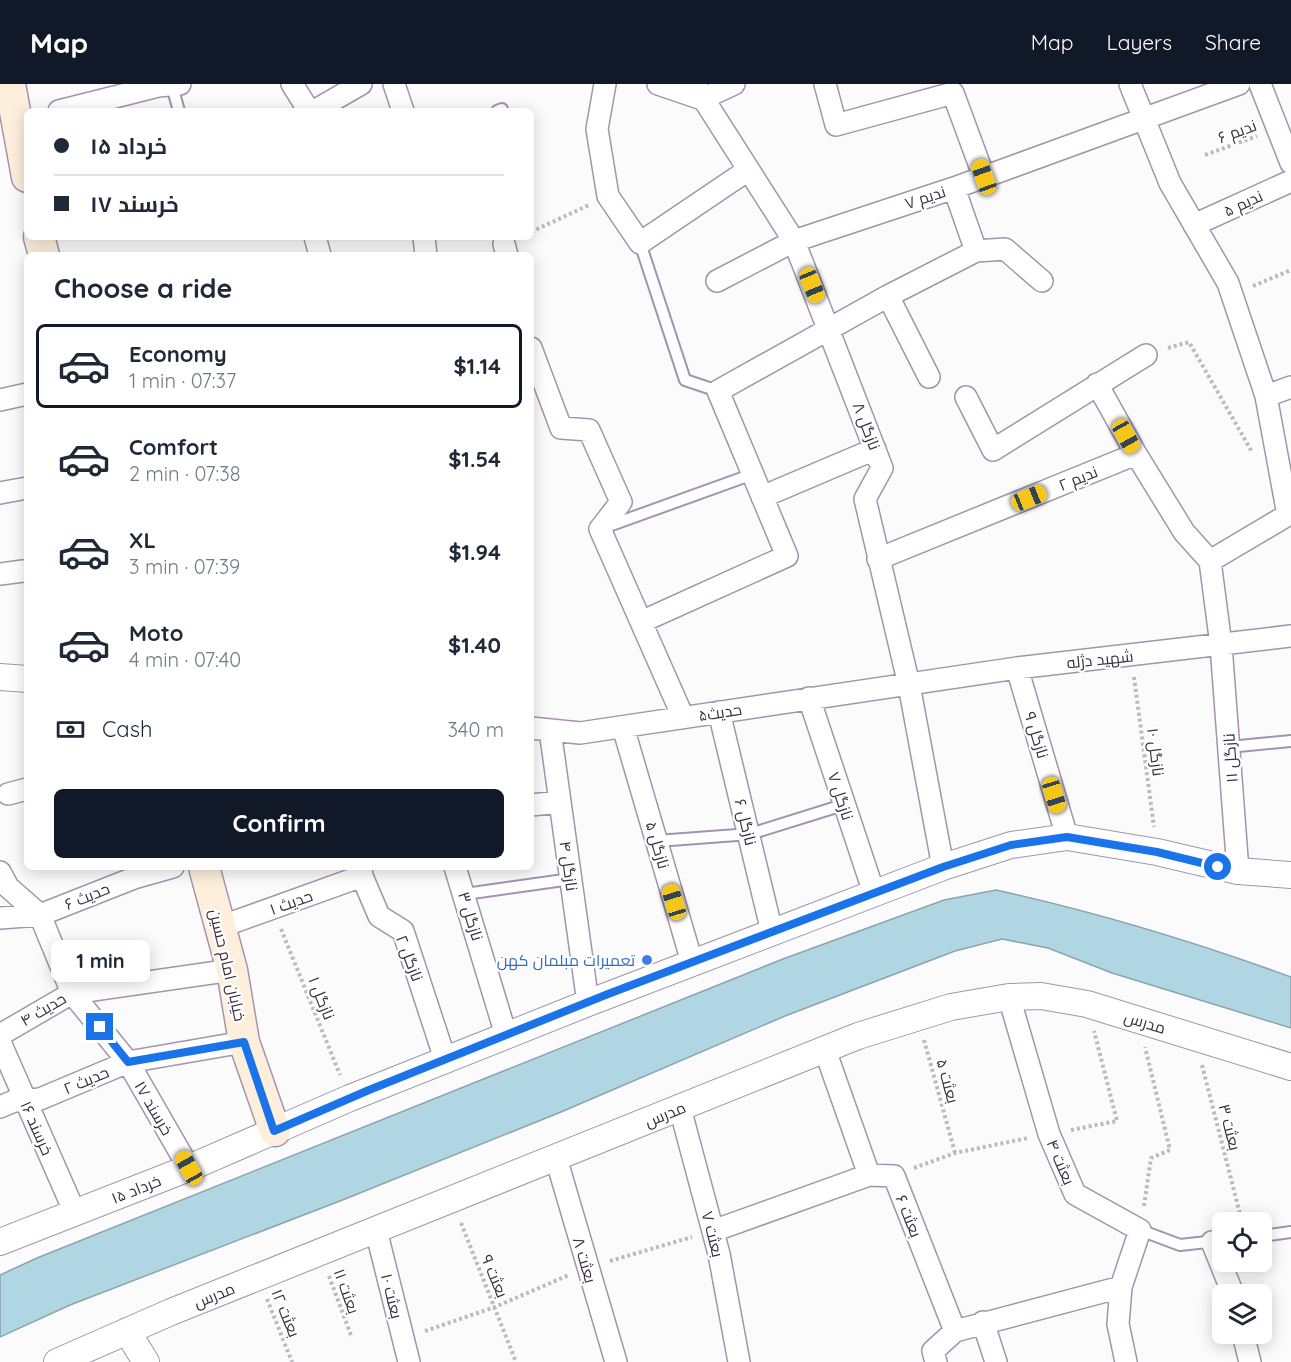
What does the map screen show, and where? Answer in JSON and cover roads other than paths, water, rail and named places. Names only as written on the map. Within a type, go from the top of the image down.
[{"type":"main road","points":[[10,84],[22,120],[24,143]]},
{"type":"main road","name":"خیابان امام حسین","points":[[205,870],[232,970],[244,1042],[274,1131]]},
{"type":"street","points":[[292,84],[307,108]]},
{"type":"street","points":[[319,108],[361,84]]},
{"type":"street","points":[[394,84],[402,108]]},
{"type":"street","points":[[604,84],[597,129],[608,196],[640,243],[748,170]]},
{"type":"street","points":[[658,84],[698,92],[734,84]]},
{"type":"street","points":[[825,84],[836,125],[953,93],[984,177]]},
{"type":"street","points":[[1097,384],[1136,454],[1184,532],[1210,561],[1289,514],[1266,396],[1228,283],[1170,183],[1142,119],[1131,84]]},
{"type":"street","name":"ندیم ۷","points":[[717,281],[794,241],[954,188],[1239,84]]},
{"type":"street","points":[[1260,84],[1291,163]]},
{"type":"street","points":[[71,108],[166,85]]},
{"type":"street","name":"نازگل ۸","points":[[698,92],[794,241],[882,468],[865,499],[909,685],[943,867]]},
{"type":"street","name":"ندیم ۵","points":[[1194,225],[1291,181]]},
{"type":"street","points":[[954,188],[976,251]]},
{"type":"street","points":[[641,622],[787,556],[718,392],[888,296],[976,251],[1005,249],[1042,281]]},
{"type":"street","points":[[888,296],[929,378]]},
{"type":"street","points":[[966,397],[993,450],[1146,355]]},
{"type":"street","points":[[534,356],[561,428],[588,430],[621,502],[600,529],[683,717]]},
{"type":"street","points":[[1266,396],[1291,387]]},
{"type":"street","points":[[0,400],[24,395]]},
{"type":"street","points":[[762,497],[875,448]]},
{"type":"street","name":"ندیم ۲","points":[[878,559],[1136,454]]},
{"type":"street","points":[[0,493],[24,489]]},
{"type":"street","name":"نازگل ۱۱","points":[[1210,561],[1221,645],[1238,871]]},
{"type":"street","points":[[0,574],[23,571]]},
{"type":"street","name":"شهید دژله","points":[[909,685],[1017,668],[1291,636]]},
{"type":"street","name":"نازگل ۹","points":[[1017,668],[1067,837]]},
{"type":"street","points":[[0,678],[24,680]]},
{"type":"street","name":"حدیث۵","points":[[541,729],[580,733],[909,685]]},
{"type":"street","name":"نازگل ۷","points":[[809,698],[874,893]]},
{"type":"street","name":"نازگل ۶","points":[[719,712],[772,932]]},
{"type":"street","name":"نازگل ۵","points":[[623,727],[692,962]]},
{"type":"street","name":"نازگل ۴","points":[[541,729],[560,802],[588,1003]]},
{"type":"street","points":[[534,805],[560,802]]},
{"type":"street","name":"۱۵ خرداد","points":[[0,1242],[189,1168],[350,1098],[506,1035],[943,867],[1011,845],[1067,837],[1157,852],[1238,871],[1291,876]]},
{"type":"street","name":"حدیث ۶","points":[[0,918],[40,915],[134,878],[162,870]]},
{"type":"street","name":"نازگل ۳","points":[[456,870],[506,1035]]},
{"type":"street","name":"خرسند ۱۷","points":[[0,872],[8,887],[40,915],[72,993],[128,1062],[189,1168]]},
{"type":"street","name":"حدیث ۱","points":[[220,927],[361,872]]},
{"type":"street","name":"نازگل ۲","points":[[361,872],[379,915],[403,931],[445,1059]]},
{"type":"street","name":"حدیث ۴","points":[[0,1035],[72,993],[232,970]]},
{"type":"street","name":"مدرس","points":[[70,1360],[127,1331],[258,1277],[825,1050],[918,1017],[1009,997],[1041,996],[1087,1004],[1291,1067]]},
{"type":"street","name":"بعثت ۴","points":[[1009,997],[1049,1134],[1075,1194],[1140,1230]]},
{"type":"street","name":"خرسند ۱۶","points":[[0,1042],[75,1213]]},
{"type":"street","name":"حدیث ۲","points":[[0,1107],[14,1101],[40,1099],[128,1062],[244,1042]]},
{"type":"street","points":[[713,1231],[869,1175],[825,1050]]},
{"type":"street","name":"بعثت ۷","points":[[680,1108],[713,1231],[739,1362]]},
{"type":"street","name":"بعثت ۸","points":[[555,1158],[616,1362]]},
{"type":"street","name":"بعثت ۶","points":[[869,1175],[894,1176],[955,1331]]},
{"type":"street","name":"بعثت ۱۰","points":[[376,1230],[409,1362]]},
{"type":"street","points":[[1126,1362],[1118,1324],[1121,1287],[1140,1230]]},
{"type":"street","points":[[936,1362],[933,1352],[955,1331],[1121,1287]]},
{"type":"street","points":[[983,1322],[996,1362]]},
{"type":"street","points":[[127,1331],[146,1362]]},
{"type":"street","points":[[1246,1344],[1250,1362]]},
{"type":"lane","points":[[166,85],[178,108]]},
{"type":"lane","points":[[640,243],[685,380],[718,392]]},
{"type":"lane","points":[[600,529],[753,474]]},
{"type":"lane","points":[[1229,747],[1291,741]]},
{"type":"lane","points":[[657,841],[750,834],[843,805]]},
{"type":"lane","points":[[465,894],[571,879]]},
{"type":"lane","points":[[1140,1230],[1180,1245],[1212,1242]]},
{"type":"lane","points":[[1272,1235],[1291,1232]]},
{"type":"water","points":[[996,890],[1145,929],[1291,977],[1291,1028],[1112,973],[1048,948],[1002,939],[955,951],[785,1016],[561,1112],[345,1199],[70,1305],[0,1337],[0,1275],[37,1258],[783,959],[944,900]]},
{"type":"place","name":"تعمیرات مبلمان کهن","points":[[647,960]]}]
